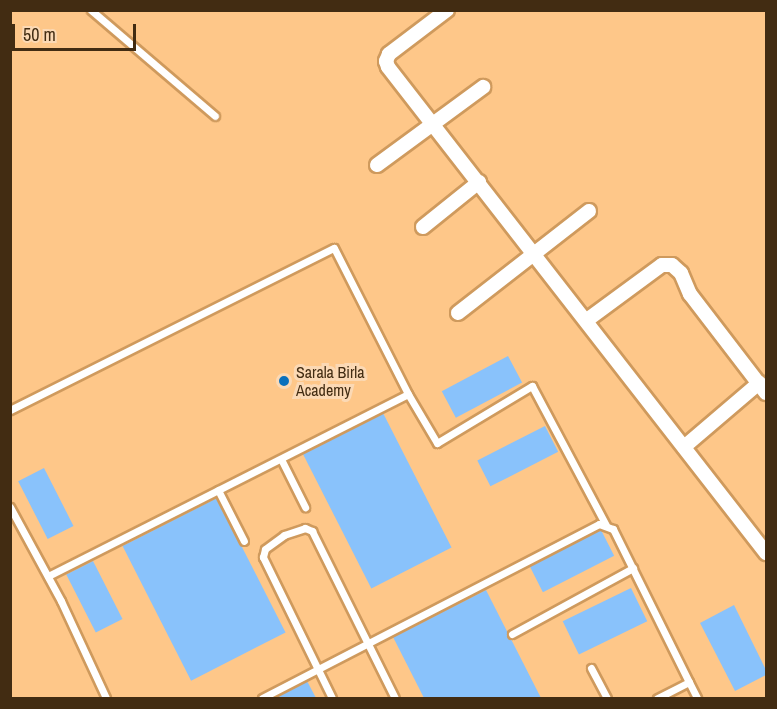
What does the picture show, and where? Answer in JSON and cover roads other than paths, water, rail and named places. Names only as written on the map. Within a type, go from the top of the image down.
[{"type":"street","points":[[447,10],[389,54],[386,60],[388,68],[587,320],[766,553]]},
{"type":"street","points":[[377,165],[434,126],[483,87]]},
{"type":"street","points":[[423,227],[478,182]]},
{"type":"street","points":[[458,313],[589,211]]},
{"type":"street","points":[[587,320],[662,265],[672,266],[681,273],[690,294],[763,388],[684,447]]},
{"type":"lane","points":[[91,10],[214,116]]},
{"type":"lane","points":[[10,410],[334,248],[408,394],[437,442],[532,387],[606,525]]},
{"type":"lane","points":[[48,576],[408,394]]},
{"type":"lane","points":[[281,459],[305,507]]},
{"type":"lane","points":[[218,490],[244,541]]},
{"type":"lane","points":[[10,507],[48,576],[106,699]]},
{"type":"lane","points":[[262,699],[599,524],[613,529],[697,699]]},
{"type":"lane","points":[[332,699],[263,557],[265,549],[284,535],[305,528],[312,531],[395,699]]},
{"type":"lane","points":[[512,634],[633,568]]},
{"type":"lane","points":[[591,668],[607,699]]},
{"type":"lane","points":[[657,699],[689,682]]},
{"type":"place","name":"Sarala Birla Academy","points":[[284,381]]}]
